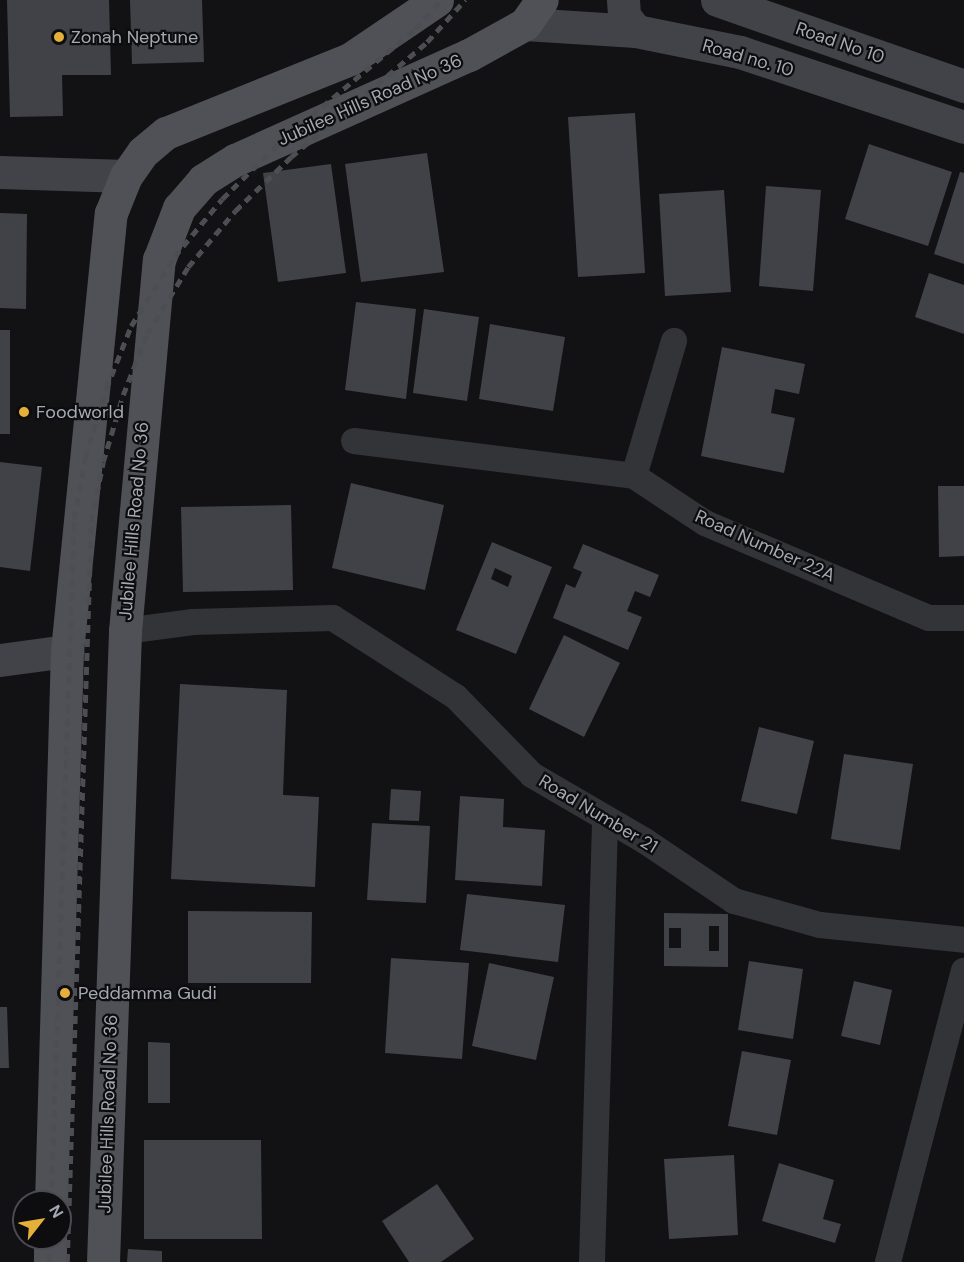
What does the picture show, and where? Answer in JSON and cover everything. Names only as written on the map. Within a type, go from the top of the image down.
[{"type":"main road","points":[[51,1190],[67,651],[111,213],[126,176],[143,152],[166,133],[350,58],[437,0]]},
{"type":"main road","points":[[623,0],[624,16],[636,31]]},
{"type":"main road","name":"Road No 10","points":[[717,0],[964,86]]},
{"type":"main road","name":"Road no. 10","points":[[533,12],[740,52],[964,128]]},
{"type":"main road","name":"Jubilee Hills Road No 36","points":[[103,1262],[125,631],[153,287],[159,260],[179,208],[203,180],[235,159],[469,55],[533,12]]},
{"type":"main road","points":[[0,172],[126,176]]},
{"type":"main road","points":[[0,660],[67,651]]},
{"type":"street","points":[[634,476],[674,341]]},
{"type":"street","name":"Road Number 22A","points":[[354,441],[634,476],[705,523],[929,618],[964,618]]},
{"type":"street","name":"Road Number 21","points":[[125,631],[193,622],[333,618],[456,697],[532,775],[605,818],[734,901],[769,914],[819,925],[964,940]]},
{"type":"street","points":[[592,1262],[605,818]]},
{"type":"street","points":[[888,1262],[964,971]]},
{"type":"building","name":"Zonah Neptune","points":[[7,0],[109,0],[111,75],[62,75],[63,116],[10,117]]},
{"type":"building","points":[[130,0],[202,0],[204,62],[132,64]]},
{"type":"building","points":[[635,113],[645,273],[578,277],[568,117]]},
{"type":"building","points":[[869,144],[952,172],[928,246],[845,219]]},
{"type":"building","points":[[427,153],[444,272],[361,282],[345,164]]},
{"type":"building","points":[[331,164],[346,273],[278,282],[263,173]]},
{"type":"building","points":[[960,172],[964,173],[964,264],[934,254]]},
{"type":"building","points":[[766,186],[821,190],[813,291],[759,286]]},
{"type":"building","points":[[724,190],[731,292],[665,296],[659,194]]},
{"type":"building","points":[[0,213],[27,214],[26,309],[0,308]]},
{"type":"building","points":[[929,273],[964,285],[964,334],[915,317]]},
{"type":"building","points":[[356,302],[416,309],[406,399],[345,390]]},
{"type":"building","points":[[424,309],[479,317],[467,401],[413,393]]},
{"type":"building","points":[[490,324],[565,337],[553,411],[479,399]]},
{"type":"building","points":[[0,330],[10,330],[10,434],[0,434]]},
{"type":"building","points":[[722,347],[805,364],[799,394],[775,389],[771,413],[795,418],[784,473],[701,456]]},
{"type":"building","points":[[0,462],[42,467],[30,571],[0,567]]},
{"type":"building","points":[[351,483],[444,505],[425,590],[332,568]]},
{"type":"building","points":[[938,486],[964,486],[964,556],[939,557]]},
{"type":"building","points":[[291,505],[293,590],[183,592],[181,507]]},
{"type":"building","points":[[492,542],[552,567],[516,654],[456,630]],"holes":[[[495,568],[512,576],[508,587],[491,579]]]},
{"type":"building","points":[[583,544],[659,575],[650,597],[635,591],[627,611],[642,617],[628,650],[553,618],[566,584],[575,588],[582,572],[573,568]]},
{"type":"building","points":[[564,635],[620,663],[584,737],[529,709]]},
{"type":"building","points":[[180,684],[287,690],[283,795],[319,797],[315,887],[171,879]]},
{"type":"building","points":[[759,727],[814,741],[797,814],[741,801]]},
{"type":"building","points":[[844,754],[913,764],[900,850],[831,839]]},
{"type":"building","points":[[391,789],[421,791],[419,821],[389,820]]},
{"type":"building","points":[[460,796],[504,799],[503,827],[545,830],[542,886],[455,880]]},
{"type":"building","points":[[372,823],[430,826],[426,903],[367,900]]},
{"type":"building","points":[[467,894],[565,905],[558,962],[460,950]]},
{"type":"building","points":[[188,911],[312,912],[311,983],[188,983]]},
{"type":"building","points":[[664,913],[728,914],[728,967],[664,966]],"holes":[[[709,926],[719,926],[719,951],[709,951]],[[669,928],[681,928],[681,948],[669,948]]]},
{"type":"building","points":[[391,958],[469,963],[462,1059],[385,1053]]},
{"type":"building","points":[[749,961],[803,969],[793,1039],[738,1030]]},
{"type":"building","points":[[489,963],[554,977],[536,1060],[472,1046]]},
{"type":"building","points":[[854,981],[892,990],[880,1045],[841,1036]]},
{"type":"building","points":[[0,1007],[7,1007],[9,1068],[0,1068]]},
{"type":"building","points":[[148,1042],[170,1043],[170,1103],[148,1103]]},
{"type":"building","points":[[742,1051],[791,1060],[777,1135],[728,1126]]},
{"type":"building","points":[[144,1140],[261,1140],[262,1239],[144,1239]]},
{"type":"building","points":[[734,1155],[738,1235],[669,1239],[664,1159]]},
{"type":"building","points":[[779,1163],[834,1180],[823,1219],[841,1224],[835,1243],[762,1221]]},
{"type":"building","points":[[437,1184],[474,1239],[441,1262],[409,1262],[382,1221]]},
{"type":"building","points":[[128,1249],[162,1251],[162,1262],[127,1262]]},
{"type":"railway","points":[[51,1190],[74,519],[85,458],[106,389],[131,326],[174,257],[222,199],[279,143],[415,29],[441,0]]},
{"type":"railway","points":[[67,1262],[91,522],[103,462],[123,395],[147,334],[188,267],[235,211],[291,157],[427,42],[465,0]]},
{"type":"railway","points":[[49,1262],[50,1250]]},
{"type":"place","name":"Zonah Neptune","points":[[59,37]]},
{"type":"place","name":"Foodworld","points":[[24,412]]},
{"type":"place","name":"Peddamma Gudi","points":[[65,993]]}]
